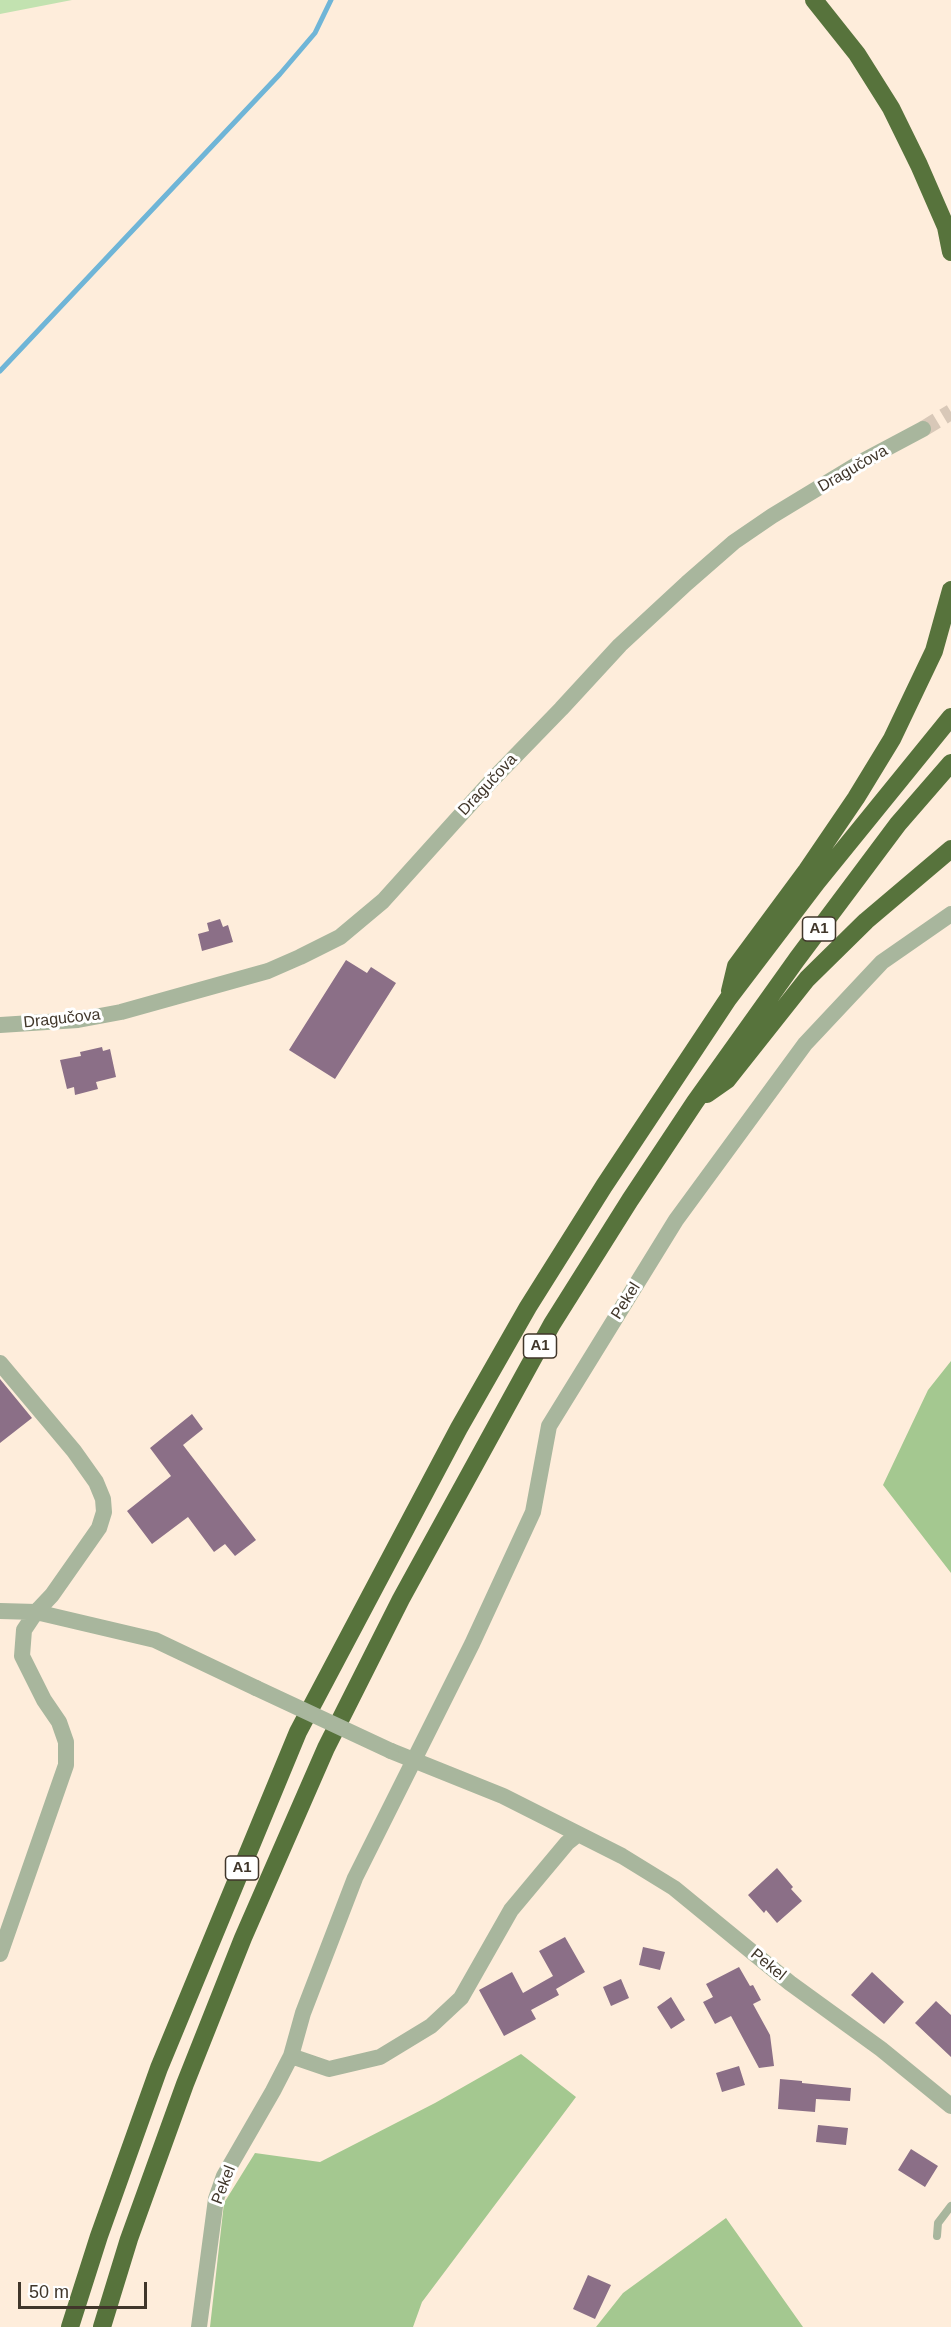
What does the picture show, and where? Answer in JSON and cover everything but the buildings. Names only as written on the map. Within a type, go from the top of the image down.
[{"type":"highway","points":[[814,0],[857,54],[891,108],[946,227],[951,252]]},
{"type":"highway","points":[[728,999],[736,966],[807,870],[856,798],[892,739],[934,651],[951,590]]},
{"type":"highway","name":"A1","points":[[70,2327],[99,2236],[159,2068],[298,1732],[459,1428],[528,1307],[604,1185],[728,999],[824,873],[951,717]]},
{"type":"highway","name":"A1","points":[[102,2327],[129,2239],[184,2084],[243,1938],[326,1748],[401,1599],[552,1324],[630,1200],[695,1102],[797,959],[898,824],[951,762]]},
{"type":"highway","points":[[695,1102],[727,1080],[807,979],[824,962],[866,921],[951,849]]},
{"type":"street","name":"Dragučova","points":[[0,1025],[78,1020],[122,1012],[268,971],[340,937],[383,902],[493,778],[620,645],[734,542],[861,462],[923,429]]},
{"type":"street","name":"Pekel","points":[[199,2327],[216,2199],[224,2176],[291,2056],[303,2013],[355,1878],[472,1644],[533,1512],[549,1426],[676,1220],[805,1044],[882,962],[951,914]]},
{"type":"street","points":[[0,1363],[74,1451],[96,1482],[104,1499],[104,1512],[99,1528],[52,1595],[36,1612],[24,1630],[22,1656],[44,1700],[59,1722],[66,1742],[66,1765],[0,1954]]},
{"type":"street","name":"Pekel","points":[[0,1611],[36,1612],[154,1641],[391,1751],[503,1796],[622,1856],[674,1888],[790,1983],[881,2049],[951,2106]]},
{"type":"street","points":[[291,2056],[329,2069],[380,2057],[431,2026],[461,1998],[512,1910],[567,1843],[577,1835]]},
{"type":"lane","points":[[937,2236],[938,2223],[944,2212],[951,2206]]},
{"type":"green space","points":[[0,0],[72,0],[0,14]]},
{"type":"green space","points":[[951,1361],[951,1573],[883,1485],[928,1390]]},
{"type":"green space","points":[[521,2054],[576,2097],[422,2302],[413,2327],[210,2327],[224,2203],[255,2153],[320,2162],[435,2103]]},
{"type":"green space","points":[[726,2218],[803,2327],[596,2327],[623,2293]]},
{"type":"waterway","points":[[0,371],[280,74],[315,33],[331,0]]},
{"type":"tunnel","points":[[923,429],[951,412]]}]
